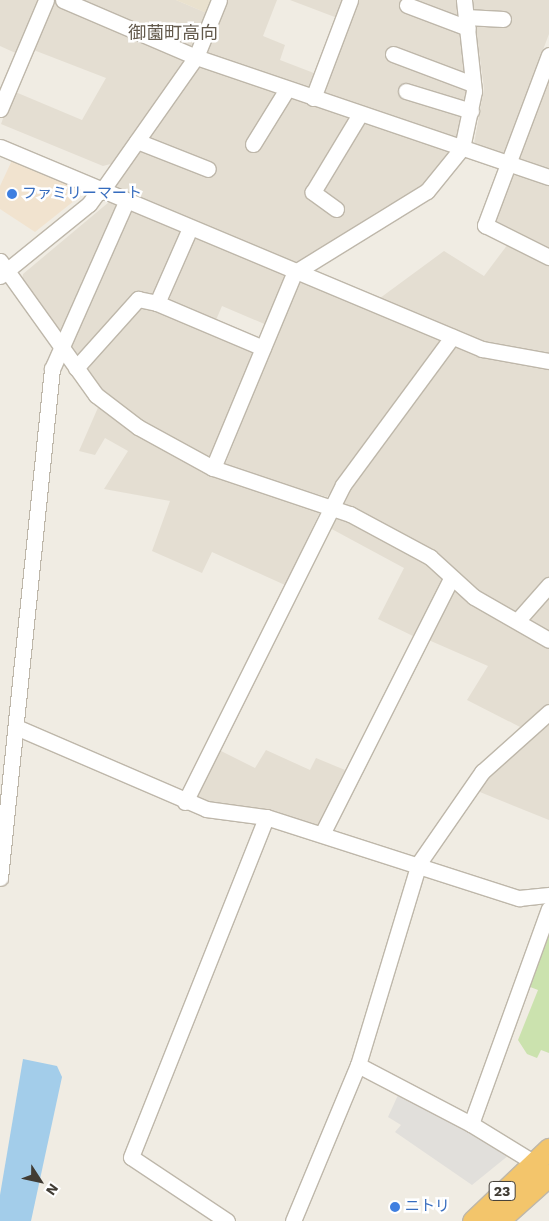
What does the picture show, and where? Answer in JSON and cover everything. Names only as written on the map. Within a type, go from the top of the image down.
[{"type":"highway","name":"23","points":[[473,1221],[545,1168]]},
{"type":"highway","name":"23","points":[[498,1221],[545,1168]]},
{"type":"street","points":[[0,107],[46,0]]},
{"type":"street","points":[[63,0],[196,57],[549,177]]},
{"type":"street","points":[[219,0],[196,57],[100,191],[89,204],[2,269],[62,346],[96,395],[138,427],[214,468],[331,507],[430,557],[451,579],[474,598],[518,620],[549,640]]},
{"type":"street","points":[[312,98],[350,0]]},
{"type":"street","points":[[214,468],[294,273],[427,191],[462,148],[471,111],[473,84],[464,0]]},
{"type":"street","points":[[408,5],[467,23],[503,19]]},
{"type":"street","points":[[393,54],[473,84]]},
{"type":"street","points":[[549,55],[485,225],[549,257]]},
{"type":"street","points":[[253,144],[287,89]]},
{"type":"street","points":[[406,91],[471,111]]},
{"type":"street","points":[[336,209],[312,192],[360,114]]},
{"type":"street","points":[[137,141],[208,169]]},
{"type":"street","points":[[0,147],[126,202],[188,233],[294,273],[482,349],[549,361]]},
{"type":"street","points":[[0,878],[52,369],[126,202]]},
{"type":"street","points":[[157,303],[188,233]]},
{"type":"street","points":[[76,368],[138,299],[157,303],[263,348]]},
{"type":"street","points":[[185,802],[331,507],[361,457],[452,337]]},
{"type":"street","points":[[322,834],[451,579]]},
{"type":"street","points":[[518,620],[549,585]]},
{"type":"street","points":[[294,1221],[358,1065],[419,863],[482,772],[549,712]]},
{"type":"street","points":[[16,728],[185,802],[266,817],[419,863],[519,898],[549,896]]},
{"type":"street","points":[[227,1221],[131,1157],[266,817]]},
{"type":"street","points":[[471,1124],[549,908]]},
{"type":"street","points":[[358,1065],[471,1124],[545,1168]]},
{"type":"shaded area","points":[[0,0],[43,0],[20,55],[0,46]]},
{"type":"shaded area","points":[[53,0],[190,59],[118,162],[103,166],[1,124],[13,91],[82,120],[106,78],[31,49]]},
{"type":"shaded area","points":[[76,0],[176,0],[209,14],[194,47]]},
{"type":"shaded area","points":[[176,0],[216,0],[209,14]]},
{"type":"shaded area","points":[[223,0],[277,0],[263,36],[285,45],[280,60],[319,75],[313,91],[202,52]]},
{"type":"shaded area","points":[[290,0],[347,0],[340,19]]},
{"type":"shaded area","points":[[353,0],[460,0],[470,76],[461,138],[454,141],[316,97]]},
{"type":"shaded area","points":[[472,0],[549,0],[549,34],[504,153],[474,144],[484,88]]},
{"type":"shaded area","points":[[195,64],[451,148],[453,153],[424,187],[377,212],[297,268],[107,189]]},
{"type":"shaded area","points":[[549,71],[549,169],[516,157]]},
{"type":"shaded area","points":[[14,156],[77,184],[79,197],[35,232],[0,209],[0,186]]},
{"type":"shaded area","points":[[510,170],[549,182],[549,252],[491,223]]},
{"type":"shaded area","points":[[109,202],[121,205],[61,337],[22,281],[23,274]]},
{"type":"shaded area","points":[[130,207],[183,230],[157,296],[140,294],[79,360],[69,346]]},
{"type":"shaded area","points":[[194,235],[290,277],[269,326],[222,306],[216,320],[169,300]]},
{"type":"shaded area","points":[[508,244],[549,263],[549,354],[485,344],[376,301],[444,251],[484,276]]},
{"type":"shaded area","points":[[299,281],[442,340],[327,497],[224,467]]},
{"type":"shaded area","points":[[139,301],[258,348],[210,463],[105,398],[82,367]]},
{"type":"shaded area","points":[[455,344],[549,365],[549,578],[517,614],[477,594],[435,552],[338,502]]},
{"type":"shaded area","points":[[100,403],[125,422],[321,510],[285,585],[212,552],[202,573],[152,551],[170,501],[104,489],[128,451],[105,438],[95,455],[79,451]]},
{"type":"shaded area","points":[[334,512],[425,561],[443,581],[415,637],[378,619],[404,568],[328,527]]},
{"type":"shaded area","points":[[452,587],[549,647],[549,704],[524,729],[467,700],[488,666],[424,638]]},
{"type":"shaded area","points":[[549,593],[549,633],[528,618]]},
{"type":"shaded area","points":[[549,718],[549,820],[475,790],[486,776]]},
{"type":"shaded area","points":[[217,749],[255,768],[266,750],[310,770],[316,758],[345,770],[318,828],[264,809],[206,804],[194,798]]},
{"type":"shaded area","points":[[399,1093],[470,1127],[509,1155],[472,1185],[395,1132],[401,1125],[388,1117]]},
{"type":"green space","points":[[549,917],[549,1053],[541,1050],[537,1058],[527,1054],[518,1040],[538,990],[525,985]]},
{"type":"water","points":[[23,1059],[57,1066],[62,1077],[31,1221],[0,1221],[0,1195]]},
{"type":"place","name":"ファミリーマート","points":[[12,194]]},
{"type":"place","name":"ニトリ","points":[[395,1207]]},
{"type":"district","name":"御薗町高向","points":[[173,33]]}]
